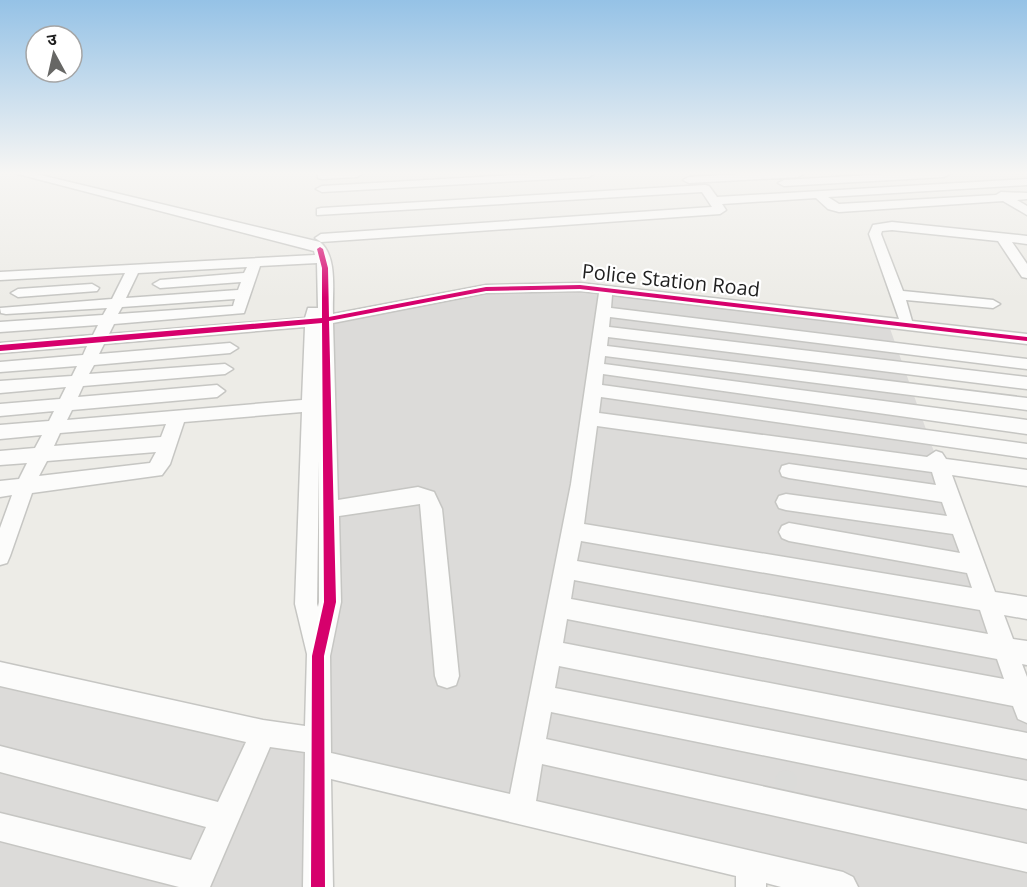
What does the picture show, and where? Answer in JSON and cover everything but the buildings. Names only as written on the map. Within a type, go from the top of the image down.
[{"type":"street","points":[[191,215],[320,250]]},
{"type":"street","points":[[318,887],[318,656],[330,602],[319,317],[321,215]]},
{"type":"street","points":[[388,233],[389,215]]},
{"type":"street","points":[[581,215],[584,221]]},
{"type":"street","points":[[160,284],[252,270],[388,233],[584,221],[633,215]]},
{"type":"street","points":[[558,607],[1025,700],[1016,651],[988,601],[897,348],[897,295],[875,234],[877,228],[892,226],[1027,240]]},
{"type":"street","points":[[1002,237],[1012,252],[1026,265]]},
{"type":"street","points":[[0,276],[168,267],[252,270]]},
{"type":"street","points":[[141,317],[168,267]]},
{"type":"street","points":[[0,556],[25,486],[134,268]]},
{"type":"street","points":[[213,415],[217,391],[225,369],[243,294],[252,270]]},
{"type":"street","points":[[3,314],[33,274]]},
{"type":"street","name":"Police Station Road","points":[[319,317],[462,286],[508,281],[565,280],[1027,339]]},
{"type":"street","name":"Police Station Road","points":[[319,317],[486,289],[541,286],[606,290],[1027,333]]},
{"type":"street","points":[[18,293],[92,288]]},
{"type":"street","points":[[520,812],[572,531],[590,418],[606,290]]},
{"type":"street","points":[[3,314],[243,294]]},
{"type":"street","points":[[897,295],[993,304]]},
{"type":"street","points":[[0,327],[239,310]]},
{"type":"street","points":[[0,348],[234,329],[319,317]]},
{"type":"street","points":[[318,656],[306,604],[311,405],[319,317]]},
{"type":"street","points":[[600,340],[897,348],[1027,364]]},
{"type":"street","points":[[600,340],[1027,383]]},
{"type":"street","points":[[600,340],[912,390],[1027,404]]},
{"type":"street","points":[[600,340],[920,412],[1027,427]]},
{"type":"street","points":[[0,366],[230,348]]},
{"type":"street","points":[[0,387],[225,369]]},
{"type":"street","points":[[593,390],[1027,451]]},
{"type":"street","points":[[0,411],[217,391]]},
{"type":"street","points":[[0,432],[311,405]]},
{"type":"street","points":[[0,489],[148,473],[161,464],[166,444],[177,418]]},
{"type":"street","points":[[590,418],[1027,478]]},
{"type":"street","points":[[0,458],[166,444]]},
{"type":"street","points":[[789,471],[950,495]]},
{"type":"street","points":[[328,510],[418,495],[427,498],[432,509],[447,676]]},
{"type":"street","points":[[786,502],[962,527]]},
{"type":"street","points":[[572,531],[1027,608]]},
{"type":"street","points":[[789,532],[975,565]]},
{"type":"street","points":[[565,568],[1016,651]]},
{"type":"street","points":[[550,652],[1027,746]]},
{"type":"street","points":[[0,674],[263,733],[318,752],[520,812],[751,876],[843,887]]},
{"type":"street","points":[[541,699],[1027,795]]},
{"type":"street","points":[[0,827],[197,882],[263,733]]},
{"type":"street","points":[[532,748],[1027,858]]},
{"type":"street","points":[[0,759],[225,818]]},
{"type":"shaded area","points":[[541,286],[888,323],[1027,712],[1027,887],[851,887],[318,763],[318,887],[0,887],[0,672],[317,741],[306,604],[313,322],[404,304]]},
{"type":"shaded area","points":[[786,770],[794,773],[797,781],[794,789],[786,792],[778,789],[775,781],[778,773]]},
{"type":"cycle path","points":[[318,887],[318,656],[330,602],[325,268],[320,249]]},
{"type":"cycle path","points":[[0,348],[313,322],[486,289],[580,287],[1027,339]]}]
